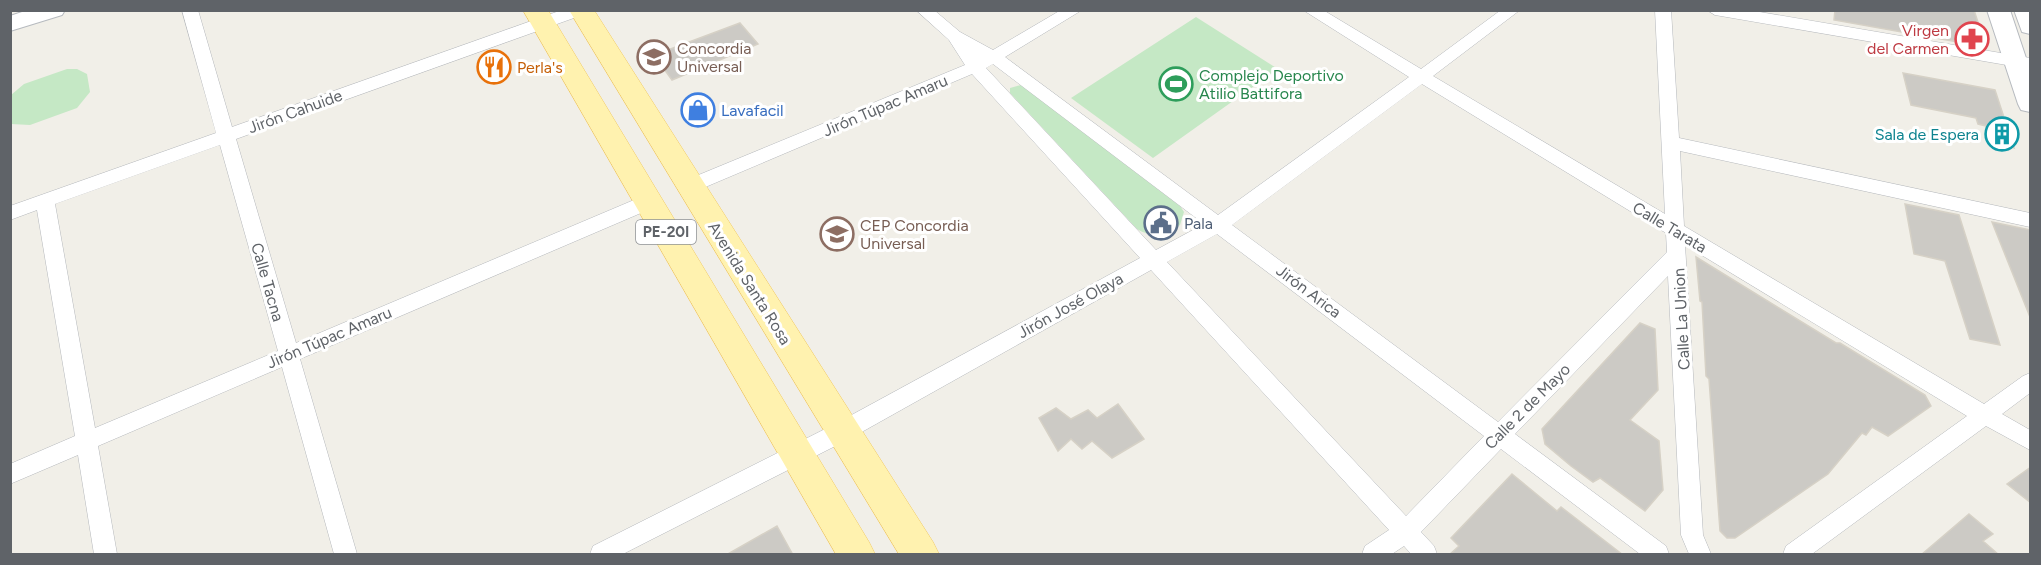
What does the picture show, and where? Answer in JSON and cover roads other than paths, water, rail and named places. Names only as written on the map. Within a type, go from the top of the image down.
[{"type":"main road","points":[[10,24],[54,10]]},
{"type":"main road","name":"Avenida Santa Rosa","points":[[580,10],[920,555]]},
{"type":"main road","points":[[1998,10],[2024,64],[2031,104]]},
{"type":"main road","points":[[2025,10],[2031,27]]},
{"type":"main road","name":"PE-20I","points":[[539,17],[856,555]]},
{"type":"street","name":"Calle Tacna","points":[[190,10],[346,555]]},
{"type":"street","name":"Jirón Cahuide","points":[[10,213],[226,136],[539,17],[580,10]]},
{"type":"street","name":"Jirón Arica","points":[[924,10],[954,36],[994,57],[1219,224],[1658,555]]},
{"type":"street","name":"Jirón Túpac Amaru","points":[[690,186],[975,67],[1074,10]]},
{"type":"street","name":"Calle Tarata","points":[[1311,10],[2031,441]]},
{"type":"street","name":"Jirón José Olaya","points":[[601,555],[843,431],[1219,224],[1512,10]]},
{"type":"street","name":"Calle La Union","points":[[1663,10],[1692,535],[1700,555]]},
{"type":"street","points":[[1715,10],[2024,64]]},
{"type":"street","name":"Jirón Arica","points":[[954,36],[975,67],[1154,258],[1426,555]]},
{"type":"street","points":[[1669,142],[2031,220]]},
{"type":"street","points":[[45,201],[106,555]]},
{"type":"street","name":"Jirón Túpac Amaru","points":[[10,474],[648,202]]},
{"type":"street","name":"Calle 2 de Mayo","points":[[1373,555],[1405,531],[1678,253]]},
{"type":"street","points":[[1794,555],[2031,382]]},
{"type":"place","name":"Virgen del Carmen","points":[[1972,39]]},
{"type":"place","name":"Concordia Universal","points":[[654,57]]},
{"type":"place","name":"Perla's","points":[[494,67]]},
{"type":"place","name":"Complejo Deportivo Atilio Battifora","points":[[1176,84]]},
{"type":"place","name":"Lavafacil","points":[[698,110]]},
{"type":"place","name":"Sala de Espera","points":[[2002,134]]},
{"type":"place","name":"Pala","points":[[1161,223]]},
{"type":"place","name":"CEP Concordia Universal","points":[[837,234]]}]
